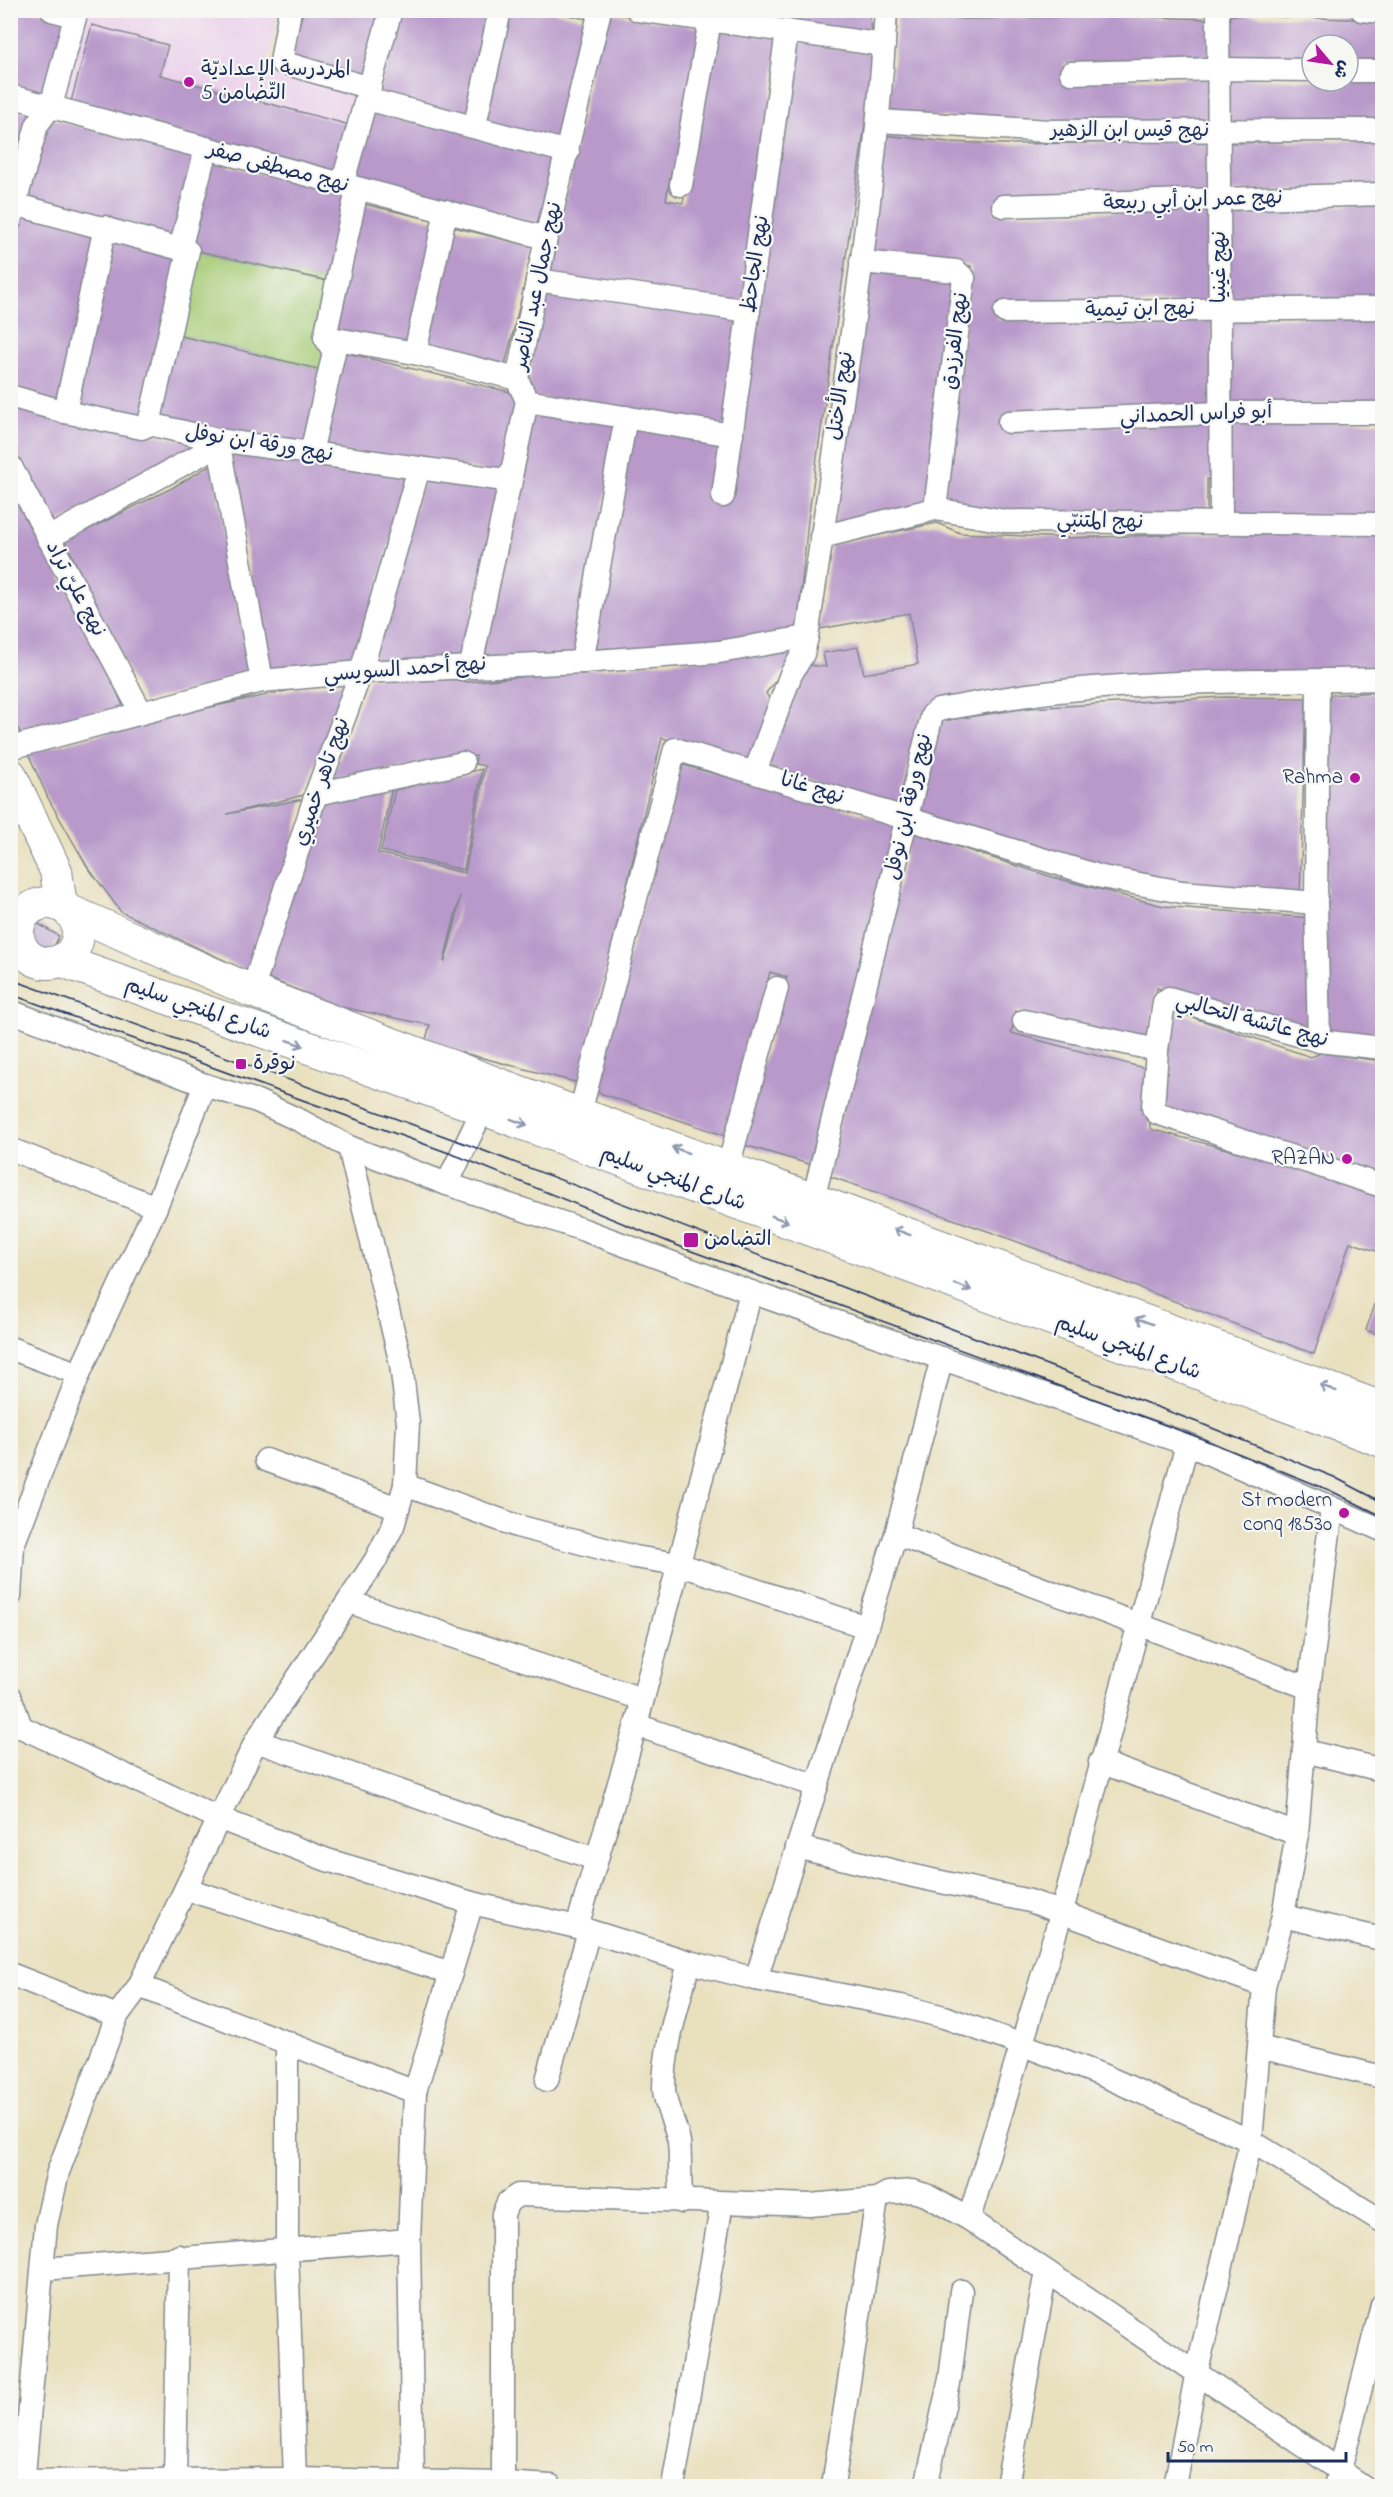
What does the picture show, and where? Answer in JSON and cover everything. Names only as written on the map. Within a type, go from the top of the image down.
[{"type":"main road","points":[[10,774],[36,834],[56,871],[42,907],[19,924],[17,950],[37,962],[62,961],[75,947],[78,928],[42,907]]},
{"type":"main road","name":"شارع المنجي سليم","points":[[42,907],[252,991],[813,1200],[1383,1408]]},
{"type":"main road","name":"شارع المنجي سليم","points":[[62,961],[483,1109],[1383,1442]]},
{"type":"street","points":[[52,10],[76,14],[51,106],[37,125],[12,209],[105,227],[184,250]]},
{"type":"street","points":[[290,10],[281,62],[369,93],[568,152]]},
{"type":"street","points":[[311,453],[334,352],[325,337],[350,187],[369,93],[391,10]]},
{"type":"street","points":[[475,125],[500,10]]},
{"type":"street","name":"نهج جمال عبد الناصر","points":[[471,665],[512,481],[527,400],[517,379],[546,238],[600,10]]},
{"type":"street","points":[[638,10],[884,45]]},
{"type":"street","name":"نهج الأختل","points":[[755,772],[790,674],[803,654],[807,637],[861,261],[878,121],[886,10]]},
{"type":"street","name":"نهج غينيا","points":[[1218,10],[1221,200],[1221,523]]},
{"type":"street","points":[[1362,10],[1383,12]]},
{"type":"street","points":[[681,185],[710,20]]},
{"type":"street","name":"نهج الجاحظ","points":[[723,496],[787,31]]},
{"type":"street","points":[[1071,73],[1218,69],[1300,70]]},
{"type":"street","points":[[1360,71],[1383,71]]},
{"type":"street","name":"نهج مصطفى صفر","points":[[10,96],[546,238]]},
{"type":"street","name":"نهج قيس ابن الزهير","points":[[878,121],[1050,131],[1383,130]]},
{"type":"street","points":[[149,424],[206,149]]},
{"type":"street","name":"نهج عمر ابن أبي ربيعة","points":[[1003,206],[1383,194]]},
{"type":"street","points":[[415,353],[446,212]]},
{"type":"street","points":[[65,412],[105,227]]},
{"type":"street","name":"نهج الفرزدق","points":[[861,261],[956,271],[964,278],[935,509]]},
{"type":"street","points":[[537,280],[749,312]]},
{"type":"street","name":"نهج ابن تيمية","points":[[1005,312],[1383,308]]},
{"type":"street","points":[[325,337],[415,353],[517,379]]},
{"type":"street","name":"نهج ورقة ابن نوفل","points":[[10,396],[65,412],[142,428],[149,424],[218,442],[512,481]]},
{"type":"street","points":[[527,400],[732,435]]},
{"type":"street","name":"أبو فراس الحمداني","points":[[1010,422],[1221,413],[1383,413]]},
{"type":"street","points":[[582,662],[626,417]]},
{"type":"street","points":[[48,538],[218,442],[262,681]]},
{"type":"street","name":"نهج عليّ تراد","points":[[10,465],[141,712]]},
{"type":"street","name":"نهج تاهر خميري","points":[[252,991],[316,794],[361,672],[418,468]]},
{"type":"street","name":"نهج المتنبّي","points":[[821,537],[935,509],[1005,521],[1383,524]]},
{"type":"street","name":"نهج أحمد السويسي","points":[[10,748],[262,681],[471,665],[582,662],[720,652],[807,637]]},
{"type":"street","name":"نهج ورقة ابن نوفل","points":[[813,1200],[908,819],[929,720],[938,710],[1029,695],[1104,688],[1216,682],[1383,679]]},
{"type":"street","points":[[1318,681],[1316,903],[1318,1041]]},
{"type":"street","name":"نهج غانا","points":[[580,1113],[675,749],[1043,857],[1102,877],[1182,892],[1316,903]]},
{"type":"street","points":[[316,794],[463,763]]},
{"type":"street","points":[[728,1167],[777,988]]},
{"type":"street","name":"نهج عائشة التحالبي","points":[[1157,1050],[1164,1002],[1169,998],[1318,1041],[1383,1048]]},
{"type":"street","points":[[10,1011],[205,1085],[257,1101],[302,1121],[349,1147],[447,1184],[584,1230],[751,1292],[1187,1444],[1383,1530]]},
{"type":"street","points":[[1024,1021],[1157,1050],[1153,1108],[1156,1113],[1383,1186]]},
{"type":"street","points":[[10,1596],[12,1545],[79,1374],[156,1207],[205,1085]]},
{"type":"street","points":[[447,1184],[483,1109]]},
{"type":"street","points":[[349,1147],[401,1364],[408,1423],[405,1485],[393,1526],[379,1552],[349,1602],[256,1741],[139,1986],[117,2016],[58,2172],[46,2225],[19,2483],[175,2479],[213,2483],[295,2479],[399,2483],[503,2483],[551,2487]]},
{"type":"street","points":[[10,1149],[156,1207]]},
{"type":"street","points":[[547,2080],[583,1929],[595,1859],[636,1725],[751,1292]]},
{"type":"street","points":[[10,1347],[79,1374]]},
{"type":"street","points":[[756,1979],[896,1534],[942,1358]]},
{"type":"street","points":[[969,2219],[1062,1911],[1100,1762],[1140,1623],[1187,1444]]},
{"type":"street","points":[[266,1460],[398,1508]]},
{"type":"street","points":[[405,1485],[517,1526],[635,1557],[678,1564],[866,1627]]},
{"type":"street","points":[[1175,2487],[1197,2371],[1251,2141],[1264,1986],[1283,1916],[1297,1834],[1309,1688],[1332,1509]]},
{"type":"street","points":[[896,1534],[1140,1623],[1309,1688]]},
{"type":"street","points":[[349,1602],[642,1699]]},
{"type":"street","points":[[10,1696],[16,1725],[218,1818],[327,1860],[472,1903],[583,1929],[689,1962],[756,1979],[902,2006],[944,2017],[1112,2079],[1251,2141],[1383,2221]]},
{"type":"street","points":[[636,1725],[817,1786]]},
{"type":"street","points":[[256,1741],[595,1859]]},
{"type":"street","points":[[1305,1751],[1383,1770]]},
{"type":"street","points":[[1100,1762],[1297,1834]]},
{"type":"street","points":[[797,1847],[918,1877],[1030,1901],[1264,1986]]},
{"type":"street","points":[[186,1889],[451,1974]]},
{"type":"street","points":[[399,2483],[415,2092],[472,1903]]},
{"type":"street","points":[[1283,1916],[1383,1939]]},
{"type":"street","points":[[682,2202],[678,2173],[679,2144],[675,2127],[667,2111],[664,2091],[666,2061],[689,1962]]},
{"type":"street","points":[[10,1974],[117,2016]]},
{"type":"street","points":[[139,1986],[415,2092]]},
{"type":"street","points":[[287,2042],[287,2250],[295,2479]]},
{"type":"street","points":[[1259,2047],[1383,2077]]},
{"type":"street","points":[[503,2483],[503,2214],[508,2202],[518,2195],[810,2205],[877,2199],[888,2193],[912,2191],[926,2195],[969,2219],[1197,2371],[1338,2479],[1363,2487]]},
{"type":"street","points":[[833,2487],[877,2199]]},
{"type":"street","points":[[673,2487],[722,2203]]},
{"type":"street","points":[[43,2269],[179,2256],[409,2240]]},
{"type":"street","points":[[175,2479],[179,2256]]},
{"type":"street","points":[[1007,2487],[1046,2271]]},
{"type":"street","points":[[926,2487],[950,2379],[961,2291]]},
{"type":"street","points":[[1338,2479],[1383,2305]]},
{"type":"shaded area","name":"المردرسة الإعداديّة التّضامن 5","points":[[84,10],[279,11],[267,68],[359,95],[337,176],[61,103]]},
{"type":"green space","points":[[191,249],[332,282],[326,371],[173,334]]},
{"type":"building","points":[[10,10],[34,10],[71,20],[51,101],[10,90]]},
{"type":"building","points":[[303,10],[387,10],[369,84],[290,64]]},
{"type":"building","points":[[397,10],[497,10],[472,120],[378,99]]},
{"type":"building","points":[[503,10],[543,10],[587,19],[563,142],[480,123]]},
{"type":"building","points":[[694,10],[869,10],[873,40]]},
{"type":"building","points":[[603,12],[703,28],[680,172],[671,171],[666,200],[683,203],[715,29],[780,38],[743,307],[550,277]]},
{"type":"building","points":[[898,13],[966,19],[1109,16],[1209,19],[1210,65],[1065,63],[1063,79],[1210,78],[1210,127],[888,115]]},
{"type":"building","points":[[1228,15],[1382,20],[1382,65],[1360,64],[1360,33],[1300,33],[1300,62],[1226,60]]},
{"type":"building","points":[[92,25],[168,45],[160,75],[350,125],[337,176],[70,105]]},
{"type":"building","points":[[791,42],[875,54],[808,520],[797,632],[589,657],[626,428],[722,441]]},
{"type":"building","points":[[1228,78],[1300,80],[1300,93],[1360,93],[1360,80],[1382,78],[1382,122],[1228,122]]},
{"type":"building","points":[[372,106],[560,154],[540,230],[352,182]]},
{"type":"building","points":[[10,107],[34,114],[10,195]]},
{"type":"building","points":[[44,117],[201,158],[179,241],[22,200]]},
{"type":"building","points":[[883,135],[949,142],[1001,144],[1209,141],[1209,197],[996,200],[994,214],[1212,210],[1213,303],[996,305],[998,320],[1212,315],[1214,409],[1109,425],[1218,425],[1218,479],[1207,479],[1207,517],[1015,517],[943,505],[971,266],[869,255]]},
{"type":"building","points":[[1382,140],[1382,189],[1229,192],[1228,143]]},
{"type":"building","points":[[207,161],[352,195],[332,282],[185,248]]},
{"type":"building","points":[[359,203],[441,222],[410,348],[329,329]]},
{"type":"building","points":[[1382,205],[1382,301],[1228,304],[1226,208]]},
{"type":"building","points":[[20,209],[100,233],[63,405],[10,391],[10,243]]},
{"type":"building","points":[[450,226],[534,247],[503,373],[418,352]]},
{"type":"building","points":[[108,236],[186,254],[144,426],[67,408]]},
{"type":"building","points":[[864,267],[958,278],[931,504],[834,527]]},
{"type":"building","points":[[543,287],[743,317],[729,427],[527,396]]},
{"type":"building","points":[[1382,317],[1382,404],[1227,405],[1227,318]]},
{"type":"building","points":[[173,334],[326,371],[307,449],[153,417]]},
{"type":"building","points":[[338,351],[522,395],[504,473],[315,449]]},
{"type":"building","points":[[10,404],[197,443],[198,456],[52,525],[10,449]]},
{"type":"building","points":[[532,408],[619,422],[577,659],[477,660]]},
{"type":"building","points":[[1229,422],[1382,422],[1382,515],[1230,516]]},
{"type":"building","points":[[230,447],[408,471],[358,665],[267,673]]},
{"type":"building","points":[[214,463],[225,541],[251,676],[143,702],[65,541],[172,488]]},
{"type":"building","points":[[425,474],[504,487],[461,659],[372,663]]},
{"type":"building","points":[[10,481],[97,645],[123,706],[22,735],[10,717]]},
{"type":"building","points":[[937,523],[960,533],[1067,538],[1382,528],[1382,674],[953,702],[921,713],[899,807],[764,766],[790,685],[809,665],[826,667],[823,653],[858,647],[864,674],[918,664],[909,613],[819,629],[831,545]]},
{"type":"building","points":[[791,650],[791,661],[766,693],[772,704],[752,763],[662,738],[579,1083],[425,1043],[430,1025],[341,1007],[259,975],[319,803],[392,788],[378,853],[465,873],[485,766],[475,764],[476,756],[332,780],[369,678],[426,674],[468,682]],"holes":[[[460,896],[445,961],[444,961]]]},
{"type":"building","points":[[349,682],[304,795],[227,814],[303,799],[278,906],[247,971],[121,912],[87,866],[48,798],[28,753],[187,712],[300,688]]},
{"type":"building","points":[[1382,692],[1382,1042],[1323,1039],[1328,695]]},
{"type":"building","points":[[1224,697],[1306,698],[1300,898],[1124,880],[914,816],[941,721],[1029,708]]},
{"type":"building","points":[[679,764],[903,825],[812,1165],[741,1144],[787,977],[770,972],[726,1136],[594,1091]]},
{"type":"building","points":[[482,769],[464,870],[381,851],[395,790]]},
{"type":"building","points":[[911,832],[1052,877],[1163,906],[1311,918],[1311,1030],[1157,988],[1148,1045],[1016,1011],[1011,1033],[1148,1069],[1150,1129],[1382,1190],[1382,1253],[1350,1242],[1314,1354],[1002,1236],[826,1175]]},
{"type":"building","points":[[37,923],[59,936],[47,960],[24,949]]},
{"type":"building","points":[[1170,1010],[1311,1057],[1321,1053],[1382,1061],[1382,1181],[1162,1107]]},
{"type":"building","points":[[1382,1285],[1382,1336],[1366,1330]]},
{"type":"tram line","points":[[10,979],[466,1144],[1202,1424],[1334,1477],[1382,1502]]},
{"type":"tram line","points":[[10,994],[460,1157],[686,1249],[1195,1436],[1329,1490],[1382,1516]]},
{"type":"place","name":"المردرسة الإعداديّة التّضامن 5","points":[[189,82]]},
{"type":"place","name":"Rahma","points":[[1355,778]]},
{"type":"place","name":"نوقرة","points":[[241,1064]]},
{"type":"place","name":"RAZAN","points":[[1347,1159]]},
{"type":"place","name":"التضامن","points":[[691,1240]]},
{"type":"place","name":"St modern conq 18530","points":[[1344,1513]]}]
